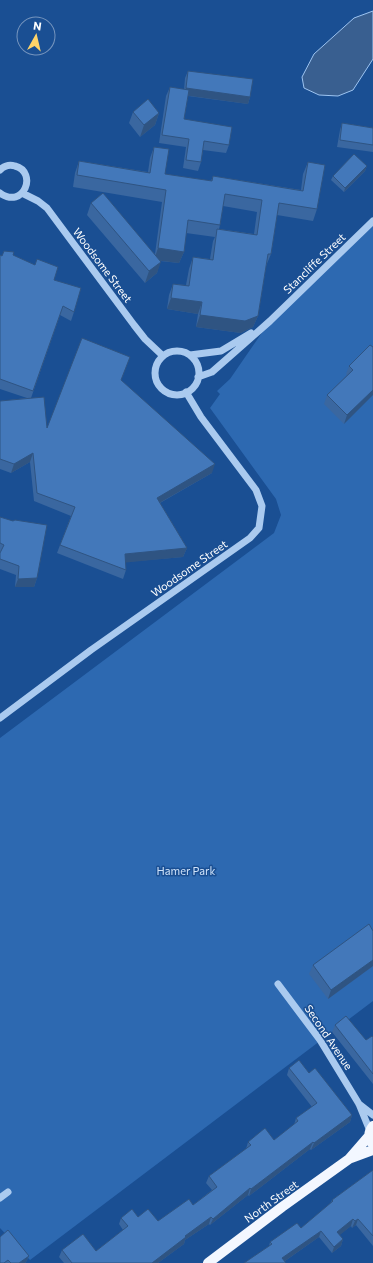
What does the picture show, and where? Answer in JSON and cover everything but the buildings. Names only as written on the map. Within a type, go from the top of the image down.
[{"type":"main road","name":"North Street","points":[[208,1263],[349,1159],[371,1135]]},
{"type":"main road","name":"North Street","points":[[349,1159],[373,1150]]},
{"type":"street","points":[[0,170],[5,166],[10,165],[22,170],[26,174],[27,184],[22,193],[18,196],[9,198],[0,193]]},
{"type":"street","name":"Woodsome Street","points":[[22,193],[38,201],[47,208],[134,325],[145,339],[162,356]]},
{"type":"street","name":"Stancliffe Street","points":[[186,392],[195,385],[198,377],[212,372],[270,321],[373,221]]},
{"type":"street","name":"Stancliffe Street","points":[[162,356],[174,351],[181,351],[190,355],[221,351],[270,321]]},
{"type":"street","points":[[190,355],[198,367],[198,377]]},
{"type":"street","points":[[162,356],[158,361],[155,375],[161,387],[173,394],[186,392]]},
{"type":"street","name":"Woodsome Street","points":[[0,718],[91,650],[250,538],[259,528],[262,506],[256,490],[201,417],[186,392]]},
{"type":"street","name":"Second Avenue","points":[[278,984],[320,1040],[359,1104],[371,1135]]},
{"type":"street","name":"Second Avenue","points":[[359,1104],[373,1115]]},
{"type":"street","points":[[0,1198],[8,1192]]},
{"type":"green space","name":"Hamer Park","points":[[373,223],[373,1001],[30,1260],[0,1228],[0,738],[274,533],[281,515],[276,499],[210,408],[220,394],[217,391],[230,379],[270,321]]},
{"type":"shaded area","points":[[373,11],[373,59],[353,90],[338,96],[319,95],[304,88],[302,77],[314,54],[354,18]]}]
